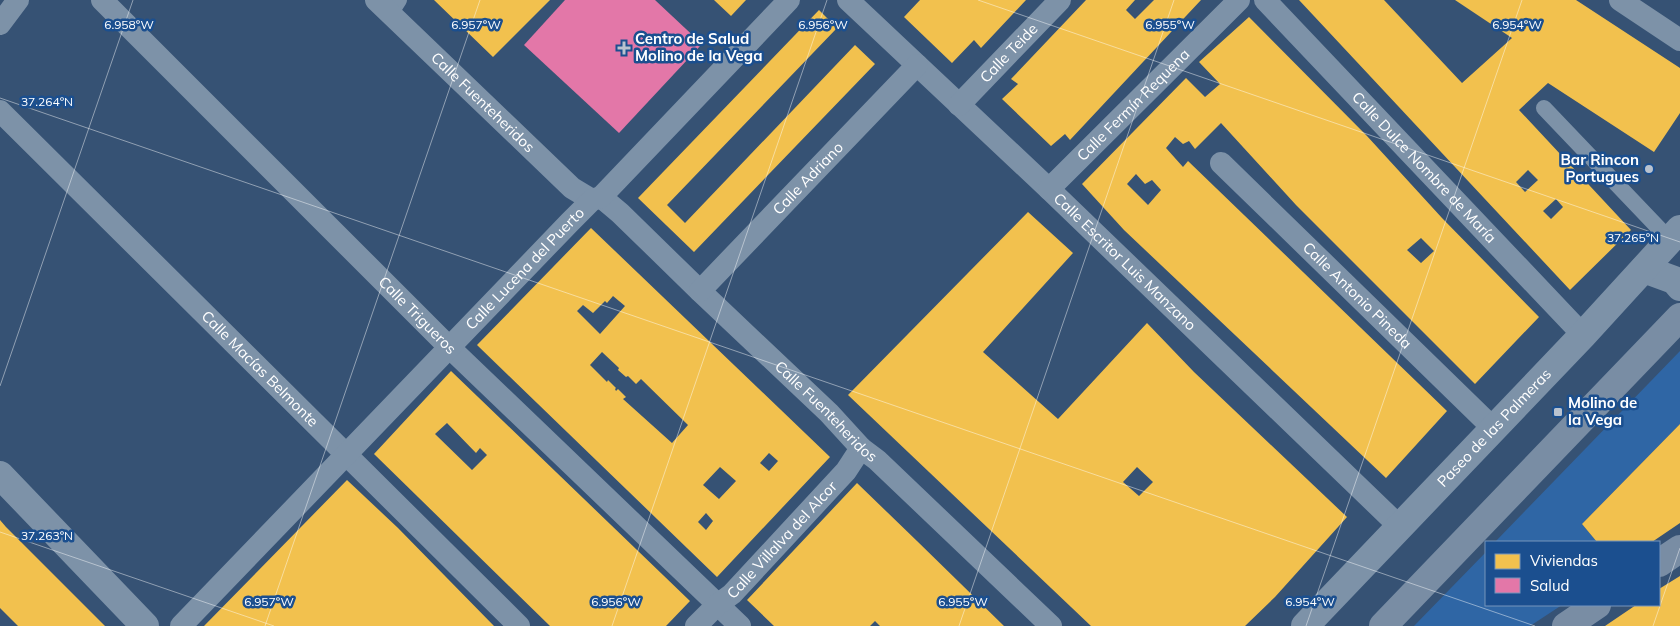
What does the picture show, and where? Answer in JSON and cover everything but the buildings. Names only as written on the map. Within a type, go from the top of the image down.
[{"type":"main road","points":[[1383,626],[1680,317]]},
{"type":"main road","points":[[1660,562],[1680,549]]},
{"type":"main road","points":[[1566,626],[1596,606]]},
{"type":"street","points":[[0,24],[18,0]]},
{"type":"street","name":"Calle Trigueros","points":[[102,0],[449,347],[740,626]]},
{"type":"street","name":"Calle Lucena del Puerto","points":[[181,626],[449,347],[789,0]]},
{"type":"street","name":"Calle Escritor Luis Manzano","points":[[848,0],[1049,189],[1399,526]]},
{"type":"street","name":"Calle Teide","points":[[959,105],[1060,0]]},
{"type":"street","name":"Calle Fermín Requena","points":[[1049,189],[1239,0]]},
{"type":"street","name":"Calle Dulce Nombre de María","points":[[1265,0],[1584,335]]},
{"type":"street","points":[[1620,0],[1680,40]]},
{"type":"street","name":"Calle Fuenteheridos","points":[[389,4],[572,188],[620,213],[700,292],[829,413],[861,448],[877,460],[1051,626]]},
{"type":"street","name":"Calle Adriano","points":[[700,292],[917,65]]},
{"type":"street","points":[[1544,108],[1675,234]]},
{"type":"street","name":"Calle Macías Belmonte","points":[[0,112],[519,626]]},
{"type":"street","name":"Calle Antonio Pineda","points":[[1220,162],[1493,428]]},
{"type":"street","name":"Paseo de las Palmeras","points":[[1305,626],[1584,335],[1675,234]]},
{"type":"street","points":[[1644,269],[1674,280],[1680,287]]},
{"type":"street","name":"Calle Villalva del Alcor","points":[[696,626],[717,605],[732,594],[846,471],[861,448]]},
{"type":"street","points":[[0,475],[145,626]]},
{"type":"shaded area","points":[[1680,351],[1680,424],[1582,524],[1596,541],[1496,541]]},
{"type":"shaded area","points":[[1485,553],[1485,606],[1560,606],[1530,626],[1414,626]]},
{"type":"place","name":"Centro de Salud Molino de la Vega","points":[[624,48]]},
{"type":"place","name":"Bar Rincon Portugues","points":[[1649,169]]},
{"type":"place","name":"Molino de la Vega","points":[[1558,412]]}]
